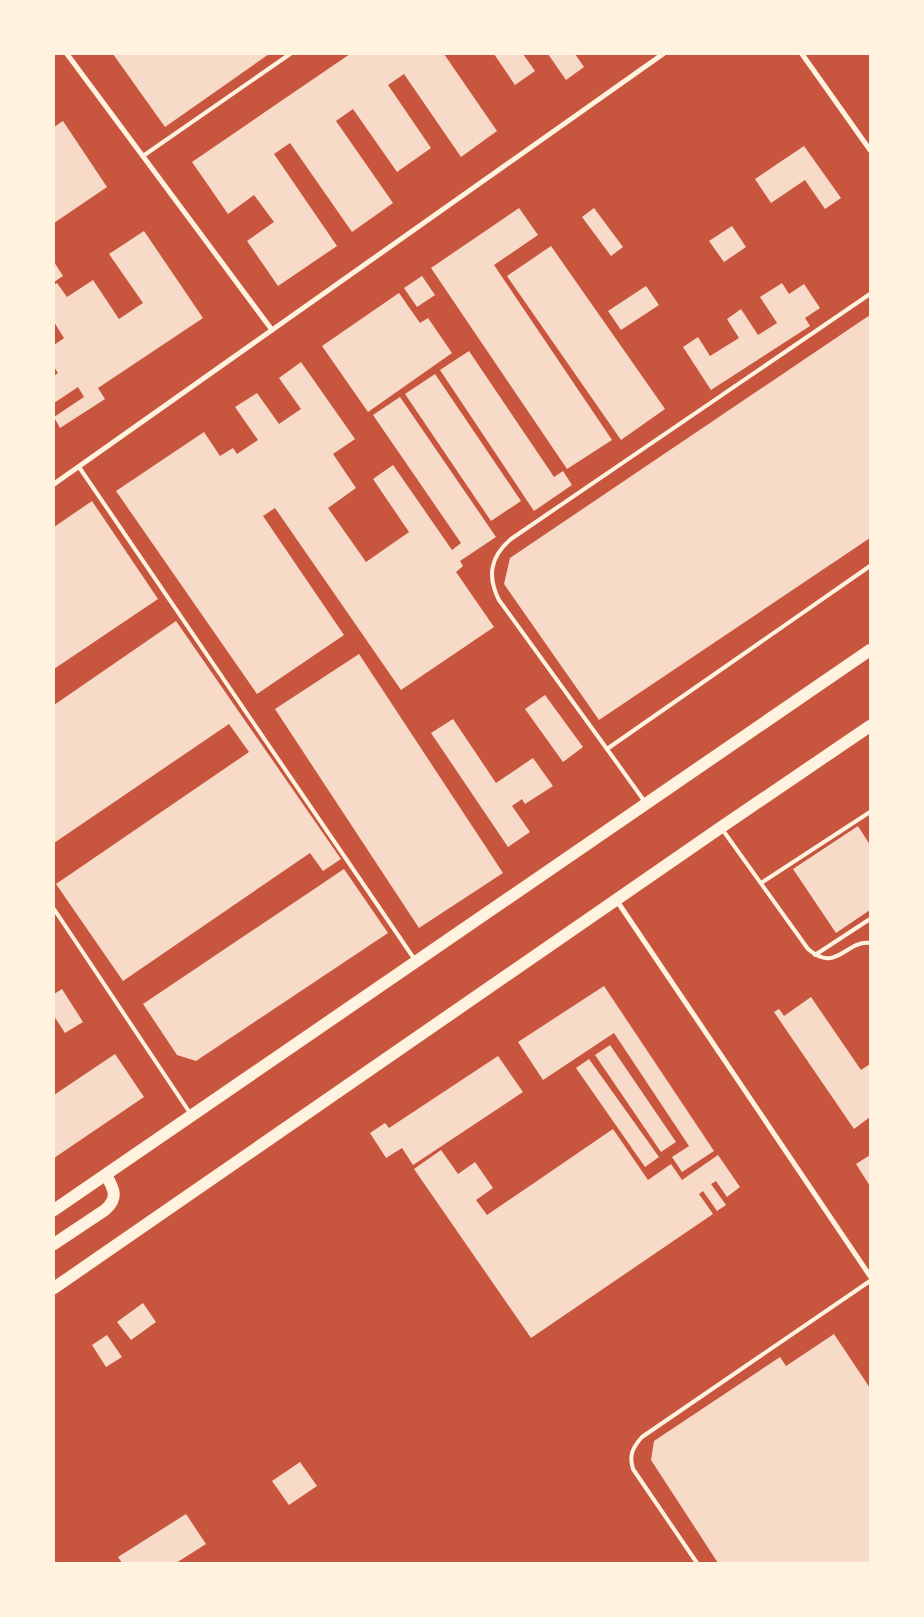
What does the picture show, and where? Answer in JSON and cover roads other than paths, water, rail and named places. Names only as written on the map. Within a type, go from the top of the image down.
[{"type":"main road","points":[[54,1210],[870,650]]},
{"type":"main road","points":[[55,1286],[870,726]]},
{"type":"main road","points":[[54,1244],[111,1205],[114,1199],[114,1192],[106,1175]]},
{"type":"street","points":[[67,54],[272,330]]},
{"type":"street","points":[[54,484],[663,54]]},
{"type":"street","points":[[802,54],[870,150]]},
{"type":"street","points":[[616,900],[870,1276]]},
{"type":"lane","points":[[143,156],[290,54]]},
{"type":"lane","points":[[646,803],[499,600],[494,590],[492,578],[492,566],[496,556],[502,546],[511,539],[870,294]]},
{"type":"lane","points":[[80,467],[416,961]]},
{"type":"lane","points":[[607,749],[870,566]]},
{"type":"lane","points":[[761,883],[870,812]]},
{"type":"lane","points":[[720,828],[808,949],[823,958],[832,958],[860,944],[870,943]]},
{"type":"lane","points":[[54,909],[192,1115]]},
{"type":"lane","points":[[815,954],[870,919]]},
{"type":"lane","points":[[697,1563],[633,1469],[631,1461],[632,1452],[636,1444],[642,1437],[870,1281]]}]
